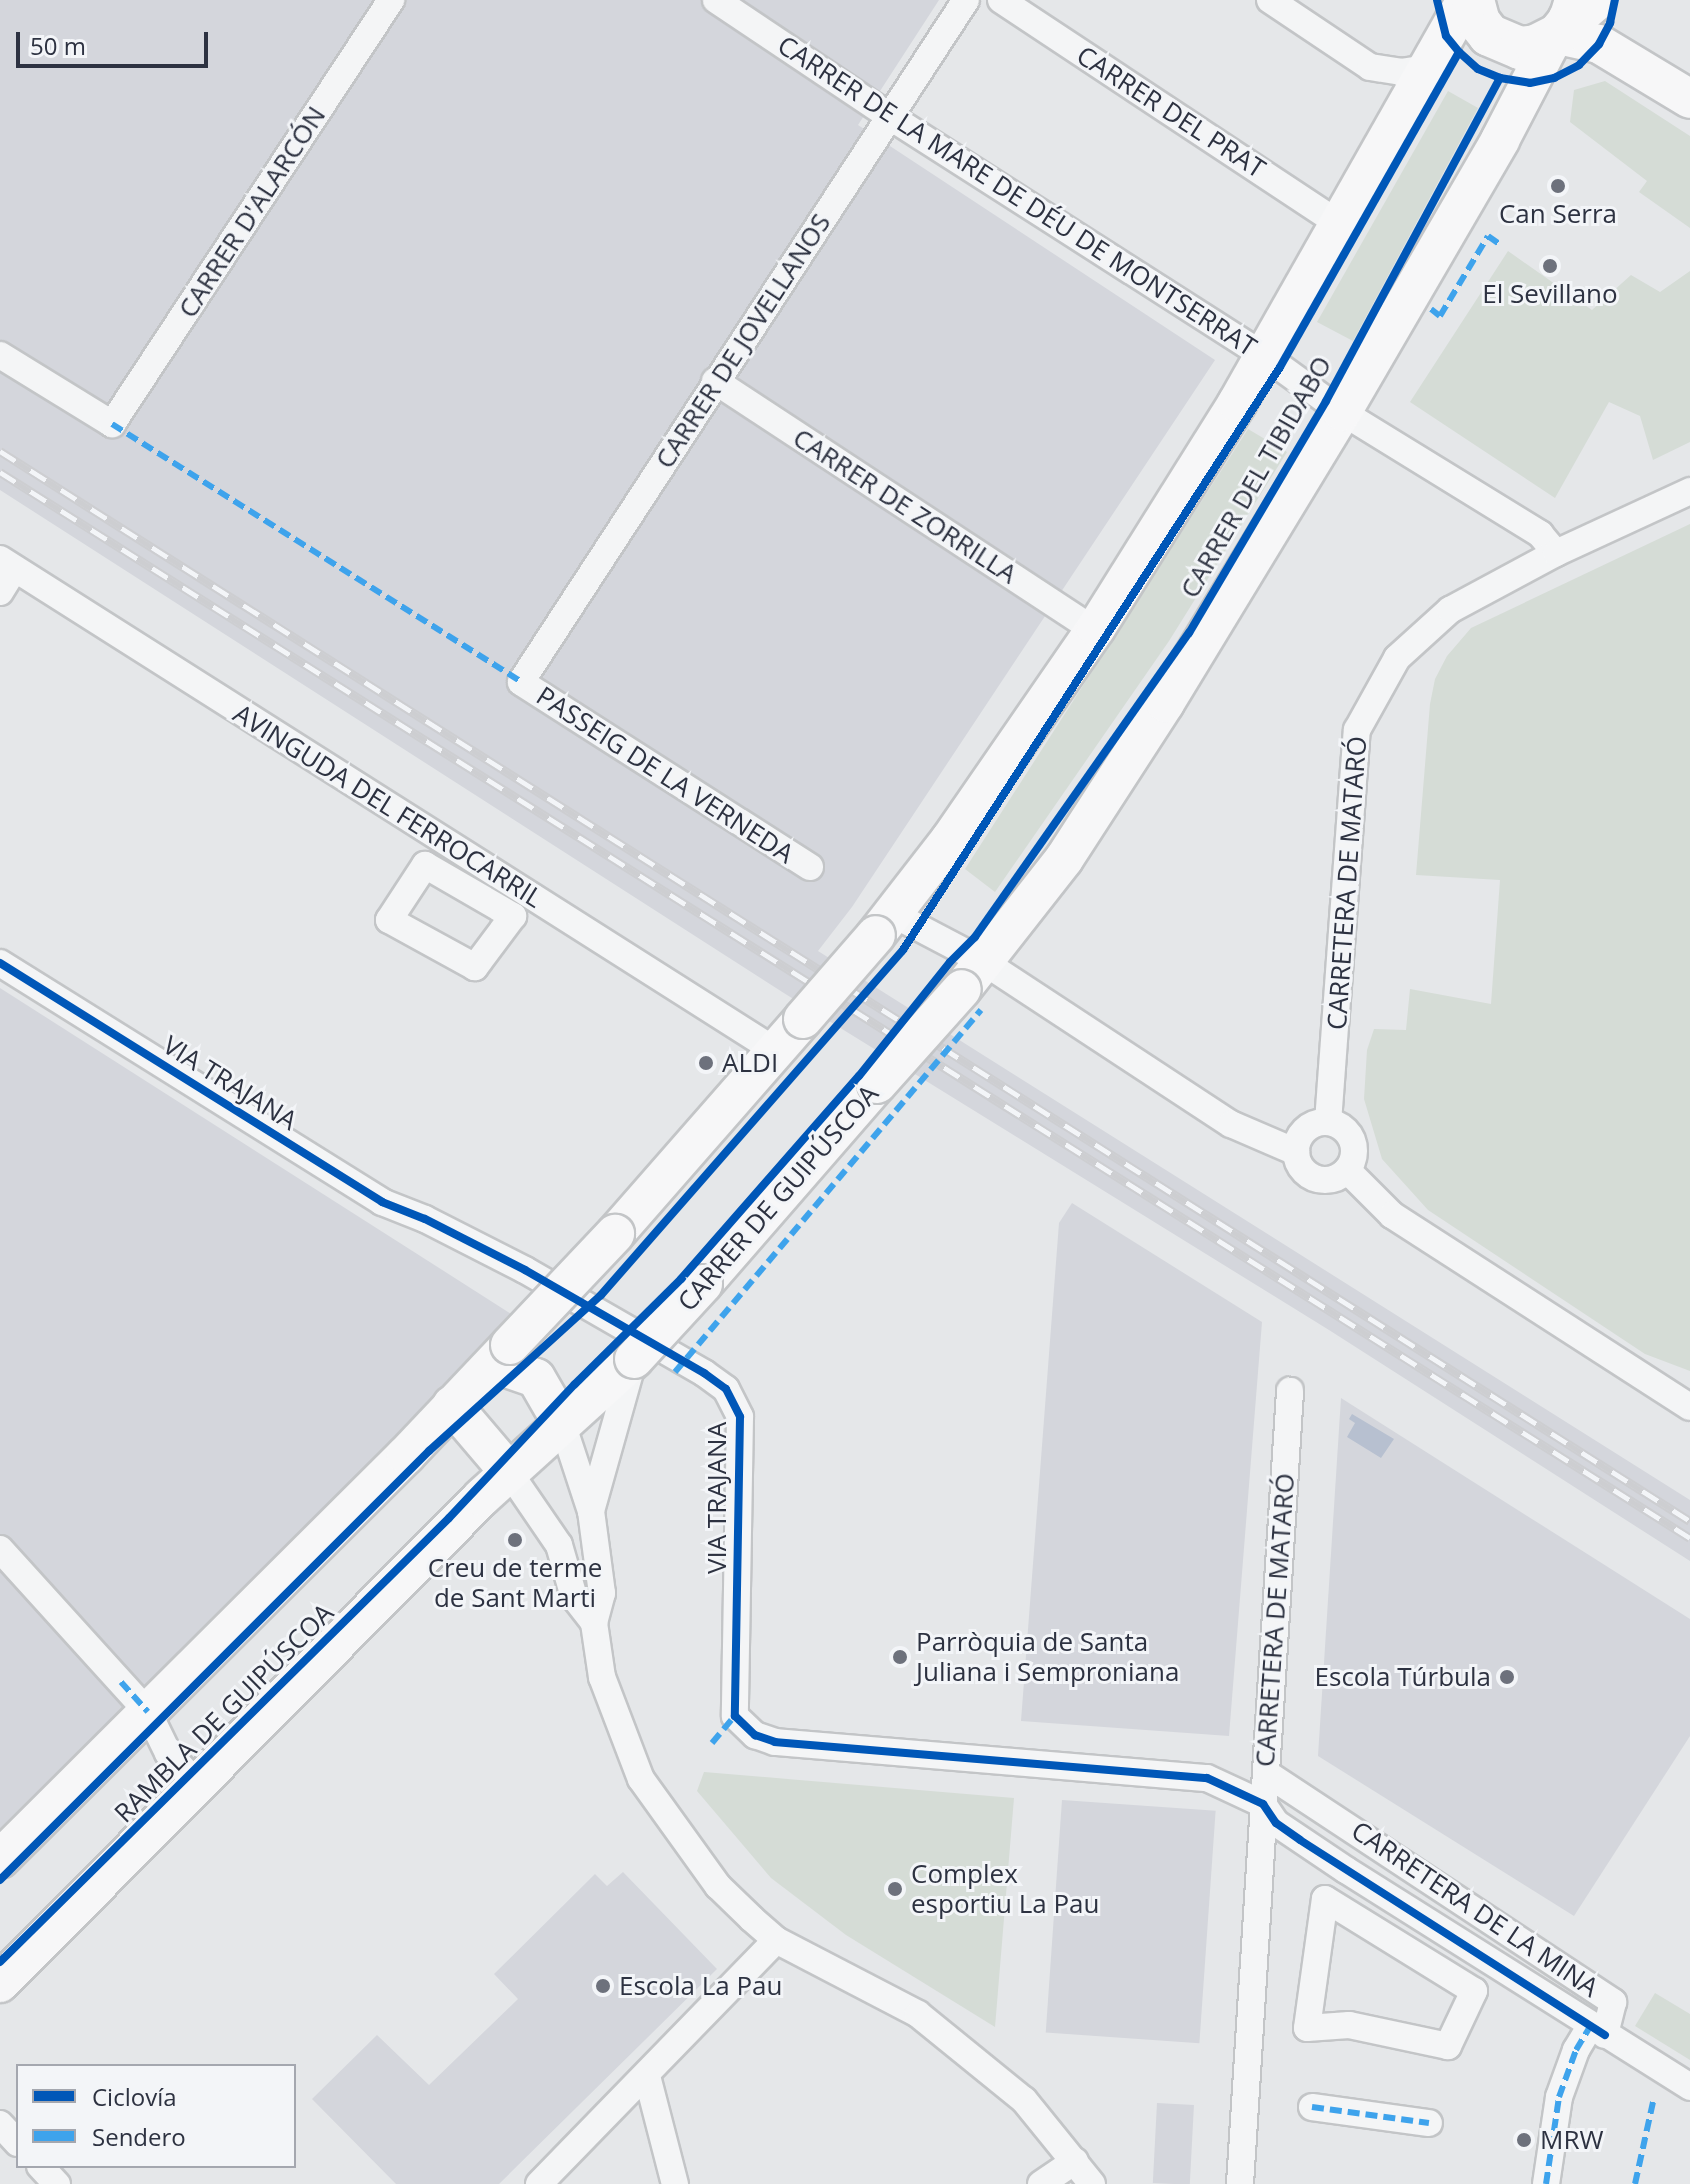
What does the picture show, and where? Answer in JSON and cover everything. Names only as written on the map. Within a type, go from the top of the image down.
[{"type":"main road","name":"CARRER DEL TIBIDABO","points":[[884,924],[949,841],[1094,630],[1265,356],[1466,0]]},
{"type":"main road","points":[[1473,0],[1479,22],[1489,35],[1504,43],[1520,48],[1570,19],[1599,44],[1690,99]]},
{"type":"main road","name":"CARRER DEL TIBIDABO","points":[[1064,859],[1165,703],[1342,412],[1570,19]]},
{"type":"main road","name":"CARRER DE GUIPÚSCOA","points":[[562,1423],[624,1377],[973,976],[1064,859]]},
{"type":"main road","points":[[0,1859],[503,1355],[615,1234],[884,924]]},
{"type":"main road","points":[[503,1355],[536,1378],[562,1423]]},
{"type":"main road","points":[[452,1405],[509,1472]]},
{"type":"main road","name":"RAMBLA DE GUIPÚSCOA","points":[[0,1983],[509,1472],[562,1423]]},
{"type":"street","name":"CARRER D'ALARCÓN","points":[[0,355],[112,424],[391,0]]},
{"type":"street","name":"CARRER DE LA MARE DE DÉU DE MONTSERRAT","points":[[716,0],[889,116],[1265,356],[1342,412],[1540,534],[1556,553]]},
{"type":"street","name":"CARRER DE JOVELLANOS","points":[[521,682],[966,0]]},
{"type":"street","name":"CARRER DEL PRAT","points":[[1001,0],[1341,225]]},
{"type":"street","points":[[1270,0],[1370,67],[1400,72],[1429,68]]},
{"type":"street","name":"CARRER DE ZORRILLA","points":[[715,381],[1094,630]]},
{"type":"street","name":"CARRETERA DE MATARÓ","points":[[1328,1122],[1357,730],[1397,658],[1450,610],[1556,553],[1690,491]]},
{"type":"street","name":"AVINGUDA DEL FERROCARRIL","points":[[5,574],[776,1051]]},
{"type":"street","name":"PASSEIG DE LA VERNEDA","points":[[521,682],[810,867]]},
{"type":"street","points":[[425,865],[513,916],[475,967],[389,920],[425,865]]},
{"type":"street","points":[[884,924],[1231,1124],[1296,1152]]},
{"type":"street","name":"VIA TRAJANA","points":[[0,963],[382,1202],[425,1219],[525,1270],[704,1373],[726,1389],[740,1417],[735,1716],[755,1735],[775,1742],[1207,1778],[1263,1804]]},
{"type":"street","points":[[1328,1122],[1343,1128],[1352,1142],[1353,1158],[1347,1170],[1333,1179],[1317,1179],[1303,1170],[1296,1152],[1304,1131],[1315,1124],[1328,1122]]},
{"type":"street","points":[[1347,1170],[1392,1215],[1690,1407]]},
{"type":"street","points":[[591,1511],[624,1377]]},
{"type":"street","name":"CARRETERA DE MATARÓ","points":[[1240,2184],[1290,1391]]},
{"type":"street","points":[[562,1423],[591,1511],[602,1593],[594,1623],[602,1677],[641,1779],[718,1886],[776,1940],[918,2014],[1024,2100],[1092,2184]]},
{"type":"street","points":[[509,1472],[559,1545],[574,1597],[594,1623]]},
{"type":"street","points":[[0,1549],[148,1712],[168,1753],[198,1785]]},
{"type":"street","name":"CARRETERA DE LA MINA","points":[[1266,1773],[1613,2002],[1598,2030],[1690,2087]]},
{"type":"street","points":[[1300,1840],[1304,1797]]},
{"type":"street","points":[[1263,1804],[1276,1823],[1300,1840],[1598,2030],[1576,2050],[1559,2097],[1546,2184]]},
{"type":"street","points":[[1325,1899],[1474,1991],[1448,2046],[1349,2025],[1307,2028],[1325,1899]]},
{"type":"street","points":[[539,2184],[562,2175],[647,2076],[776,1940]]},
{"type":"street","points":[[647,2076],[675,2184]]},
{"type":"street","points":[[1312,2107],[1429,2123]]},
{"type":"street","points":[[0,2124],[16,2141]]},
{"type":"street","points":[[1041,2184],[1075,2161]]},
{"type":"street","points":[[42,2168],[57,2184]]},
{"type":"shaded area","points":[[0,0],[939,0],[858,125],[1215,360],[852,907],[818,951],[1690,1500],[1690,1561],[1329,1330],[787,995],[0,490]]},
{"type":"shaded area","points":[[1605,81],[1690,136],[1690,228],[1639,192],[1647,181],[1570,122],[1574,90]]},
{"type":"shaded area","points":[[1448,91],[1478,108],[1353,341],[1317,322]]},
{"type":"shaded area","points":[[1508,251],[1592,310],[1631,275],[1660,292],[1690,271],[1690,442],[1653,460],[1640,416],[1609,402],[1555,498],[1410,402]]},
{"type":"shaded area","points":[[1248,429],[1287,452],[1169,641],[995,892],[965,869]]},
{"type":"shaded area","points":[[1690,524],[1690,1371],[1645,1354],[1428,1210],[1382,1159],[1364,1099],[1367,1050],[1374,1029],[1406,1030],[1410,989],[1491,1004],[1500,880],[1416,875],[1430,704],[1435,679],[1447,656],[1471,628]]},
{"type":"shaded area","points":[[0,988],[516,1317],[0,1830]]},
{"type":"shaded area","points":[[1072,1203],[1262,1322],[1229,1736],[1021,1721],[1059,1223]]},
{"type":"shaded area","name":"Escola Túrbula","points":[[1341,1398],[1690,1619],[1690,1736],[1574,1916],[1318,1756]]},
{"type":"shaded area","name":"Complex esportiu La Pau","points":[[704,1772],[1014,1798],[995,2027],[846,1935],[771,1878],[697,1791]]},
{"type":"shaded area","points":[[1062,1800],[1216,1811],[1199,2043],[1046,2032]]},
{"type":"shaded area","points":[[623,1872],[717,1969],[499,2184],[396,2184],[312,2099],[377,2035],[429,2085],[518,1999],[494,1974],[595,1874],[607,1886]]},
{"type":"shaded area","points":[[1655,1993],[1690,2014],[1690,2060],[1635,2026]]},
{"type":"shaded area","points":[[1157,2103],[1194,2105],[1190,2184],[1153,2183]]},
{"type":"water","points":[[1352,1414],[1394,1439],[1381,1458],[1347,1437],[1355,1423],[1349,1419]]},
{"type":"railway","points":[[0,451],[1690,1521]]},
{"type":"railway","points":[[0,472],[1690,1538]]},
{"type":"marked path","points":[[1431,309],[1440,316],[1488,236],[1501,245]]},
{"type":"marked path","points":[[112,424],[521,682]]},
{"type":"marked path","points":[[675,1372],[981,1010]]},
{"type":"marked path","points":[[121,1682],[148,1712]]},
{"type":"marked path","points":[[712,1743],[735,1716]]},
{"type":"marked path","points":[[1546,2184],[1559,2097],[1576,2050],[1591,2025]]},
{"type":"marked path","points":[[1635,2184],[1653,2102]]},
{"type":"marked path","points":[[1312,2107],[1429,2123]]},
{"type":"cycle path","points":[[1437,0],[1446,36],[1478,69],[1500,78],[1530,83],[1554,78],[1579,65],[1599,44],[1610,23],[1615,0]]},
{"type":"cycle path","points":[[0,1880],[429,1451],[601,1295],[903,950],[1280,367],[1459,52]]},
{"type":"cycle path","points":[[0,1962],[449,1518],[575,1384],[681,1279],[859,1076],[950,962],[975,937],[1189,633],[1326,401],[1500,78]]},
{"type":"cycle path","points":[[0,963],[382,1202],[425,1219],[525,1270],[704,1373],[726,1389],[740,1417],[735,1716],[755,1735],[775,1742],[1207,1778],[1263,1804],[1276,1823],[1300,1840],[1605,2035]]},
{"type":"place","name":"Can Serra","points":[[1558,186]]},
{"type":"place","name":"El Sevillano","points":[[1550,266]]},
{"type":"place","name":"ALDI","points":[[706,1063]]},
{"type":"place","name":"Creu de terme de Sant Marti","points":[[515,1540]]},
{"type":"place","name":"Parròquia de Santa Juliana i Semproniana","points":[[900,1657]]},
{"type":"place","name":"Escola Túrbula","points":[[1507,1677]]},
{"type":"place","name":"Complex esportiu La Pau","points":[[895,1889]]},
{"type":"place","name":"Escola La Pau","points":[[603,1986]]},
{"type":"place","name":"MRW","points":[[1524,2140]]}]
